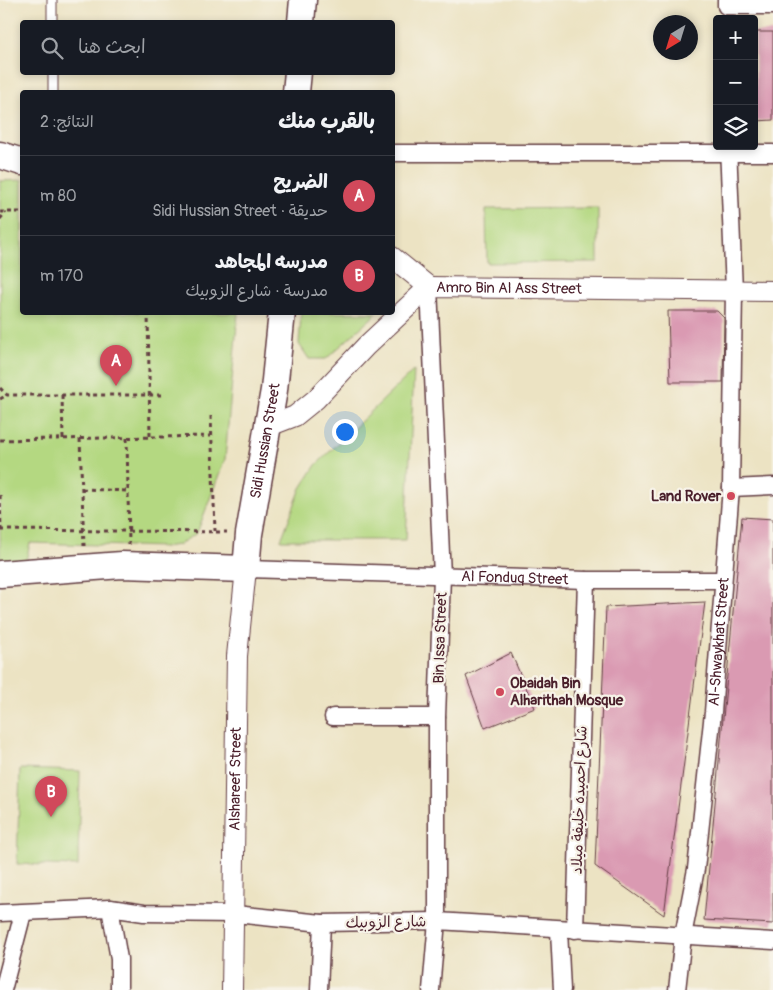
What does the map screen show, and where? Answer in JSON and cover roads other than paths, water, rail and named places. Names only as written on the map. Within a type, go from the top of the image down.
[{"type":"main road","points":[[302,20],[303,0]]},
{"type":"main road","points":[[296,90],[298,75]]},
{"type":"main road","name":"Sidi Hussian Street","points":[[246,569],[249,534],[269,426],[282,315]]},
{"type":"main road","points":[[1,575],[129,566],[246,569]]},
{"type":"street","points":[[726,8],[773,6]]},
{"type":"street","points":[[395,153],[728,150],[773,153]]},
{"type":"street","name":"Al-Shwaykhat Street","points":[[678,990],[683,936],[696,869],[719,647],[722,580],[732,488],[734,291],[728,150]]},
{"type":"street","points":[[395,259],[429,287]]},
{"type":"street","name":"Amro Bin Al Ass Street","points":[[269,426],[295,416],[316,399],[366,346],[429,287],[773,291]]},
{"type":"street","name":"Bin Issa Street","points":[[429,287],[442,576],[437,717],[437,922],[430,990]]},
{"type":"street","points":[[732,488],[773,486]]},
{"type":"street","name":"Al Fonduq Street","points":[[246,569],[586,580],[722,580]]},
{"type":"street","name":"Alshareef Street","points":[[232,990],[237,656],[246,569]]},
{"type":"street","name":"شارع احميده خليفة ميلاد","points":[[562,990],[586,580]]},
{"type":"street","points":[[333,718],[437,717]]},
{"type":"street","points":[[110,908],[119,959],[119,990]]},
{"type":"street","name":"شارع الزوبيك","points":[[0,913],[110,908],[144,913],[234,914],[322,923],[437,922],[773,941]]},
{"type":"street","points":[[3,990],[23,913]]},
{"type":"street","points":[[319,990],[322,923]]},
{"type":"lane","points":[[52,0],[52,20]]},
{"type":"lane","points":[[53,75],[53,90]]},
{"type":"place","name":"الضريح","points":[[116,386]]},
{"type":"place","name":"Land Rover","points":[[731,496]]},
{"type":"place","name":"Obaidah Bin Alharithah Mosque","points":[[500,692]]},
{"type":"place","name":"مدرسه المجاهد","points":[[51,817]]}]
